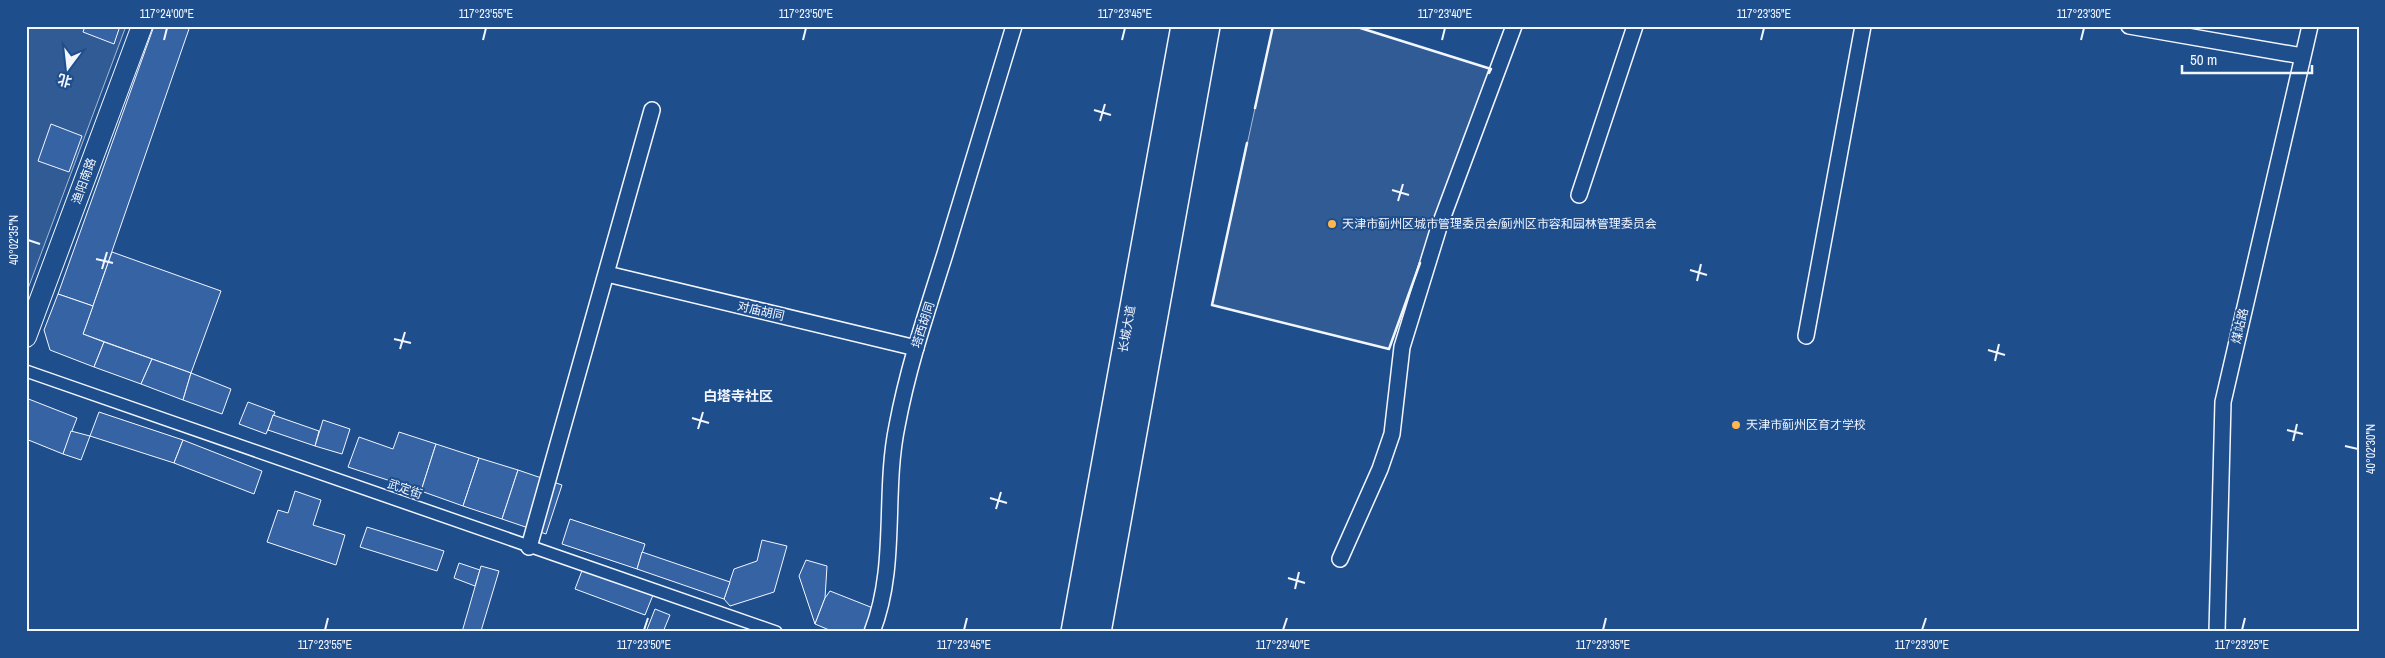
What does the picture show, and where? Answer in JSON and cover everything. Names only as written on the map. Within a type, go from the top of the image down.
[{"type":"main road","name":"长城大道","points":[[1074,632],[1184,26]]},
{"type":"main road","name":"长城大道","points":[[1098,632],[1207,26]]},
{"type":"street","name":"渔阳南路","points":[[26,337],[142,26]]},
{"type":"street","name":"塔西胡同","points":[[872,632],[879,612],[890,541],[889,494],[892,453],[910,361],[916,348],[1014,26]]},
{"type":"street","points":[[1340,559],[1380,469],[1392,434],[1402,346],[1439,227],[1514,26]]},
{"type":"street","points":[[1579,195],[1636,26]]},
{"type":"street","points":[[1806,336],[1862,26]]},
{"type":"street","points":[[2129,26],[2302,56]]},
{"type":"street","name":"煤站路","points":[[2217,632],[2222,402],[2310,26]]},
{"type":"street","points":[[529,547],[652,110]]},
{"type":"street","name":"对庙胡同","points":[[607,274],[916,348]]},
{"type":"street","name":"武定街","points":[[26,371],[776,632]]},
{"type":"shaded area","points":[[26,26],[126,26],[26,294]]},
{"type":"shaded area","name":"天津市蓟州区城市管理委员会/蓟州区市容和园林管理委员会","points":[[1273,26],[1354,26],[1491,69],[1389,349],[1212,305]]},
{"type":"building","points":[[85,26],[120,26],[114,44],[83,32]]},
{"type":"building","points":[[154,26],[190,26],[93,306],[58,294]]},
{"type":"building","points":[[51,124],[82,136],[69,172],[38,161]]},
{"type":"building","points":[[112,252],[221,291],[191,373],[83,334]]},
{"type":"building","points":[[58,294],[93,306],[83,334],[104,342],[94,367],[50,350],[44,330]]},
{"type":"building","points":[[104,342],[152,359],[141,384],[94,367]]},
{"type":"building","points":[[152,359],[191,373],[183,400],[141,384]]},
{"type":"building","points":[[191,373],[231,389],[222,414],[183,400]]},
{"type":"building","points":[[26,398],[77,418],[63,454],[26,439]]},
{"type":"building","points":[[248,402],[275,412],[266,434],[239,424]]},
{"type":"building","points":[[99,412],[183,440],[174,463],[90,436]]},
{"type":"building","points":[[273,415],[319,431],[315,446],[268,430]]},
{"type":"building","points":[[323,420],[350,429],[342,454],[315,446]]},
{"type":"building","points":[[71,431],[90,436],[81,460],[63,454]]},
{"type":"building","points":[[399,432],[436,444],[421,491],[348,467],[359,437],[393,449]]},
{"type":"building","points":[[183,440],[262,471],[254,494],[174,463]]},
{"type":"building","points":[[436,444],[479,458],[463,506],[421,491]]},
{"type":"building","points":[[479,458],[518,470],[502,519],[463,506]]},
{"type":"building","points":[[518,470],[562,485],[546,534],[502,519]]},
{"type":"building","points":[[295,491],[321,500],[313,525],[345,535],[336,565],[267,542],[278,510],[288,513]]},
{"type":"building","points":[[570,519],[645,544],[637,569],[562,544]]},
{"type":"building","points":[[367,527],[444,551],[437,571],[360,547]]},
{"type":"building","points":[[762,540],[787,546],[774,592],[730,606],[724,599],[734,569],[757,561]]},
{"type":"building","points":[[642,552],[730,582],[724,599],[637,569]]},
{"type":"building","points":[[806,560],[827,566],[825,598],[815,624],[799,576]]},
{"type":"building","points":[[459,563],[480,570],[475,586],[454,578]]},
{"type":"building","points":[[481,566],[499,571],[481,631],[484,632],[462,632]]},
{"type":"building","points":[[583,568],[653,595],[645,615],[575,589]]},
{"type":"building","points":[[830,591],[873,608],[864,632],[834,632],[815,624],[825,598]]},
{"type":"building","points":[[655,609],[670,615],[663,632],[646,632]]},
{"type":"wall","points":[[1255,108],[1273,26]]},
{"type":"wall","points":[[1354,26],[1491,69],[1489,73]]},
{"type":"wall","points":[[1247,143],[1212,305],[1389,349],[1420,263]]},
{"type":"place","name":"天津市蓟州区城市管理委员会/蓟州区市容和园林管理委员会","points":[[1332,224]]},
{"type":"place","name":"天津市蓟州区育才学校","points":[[1736,425]]},
{"type":"district","name":"白塔寺社区","points":[[738,396]]}]
